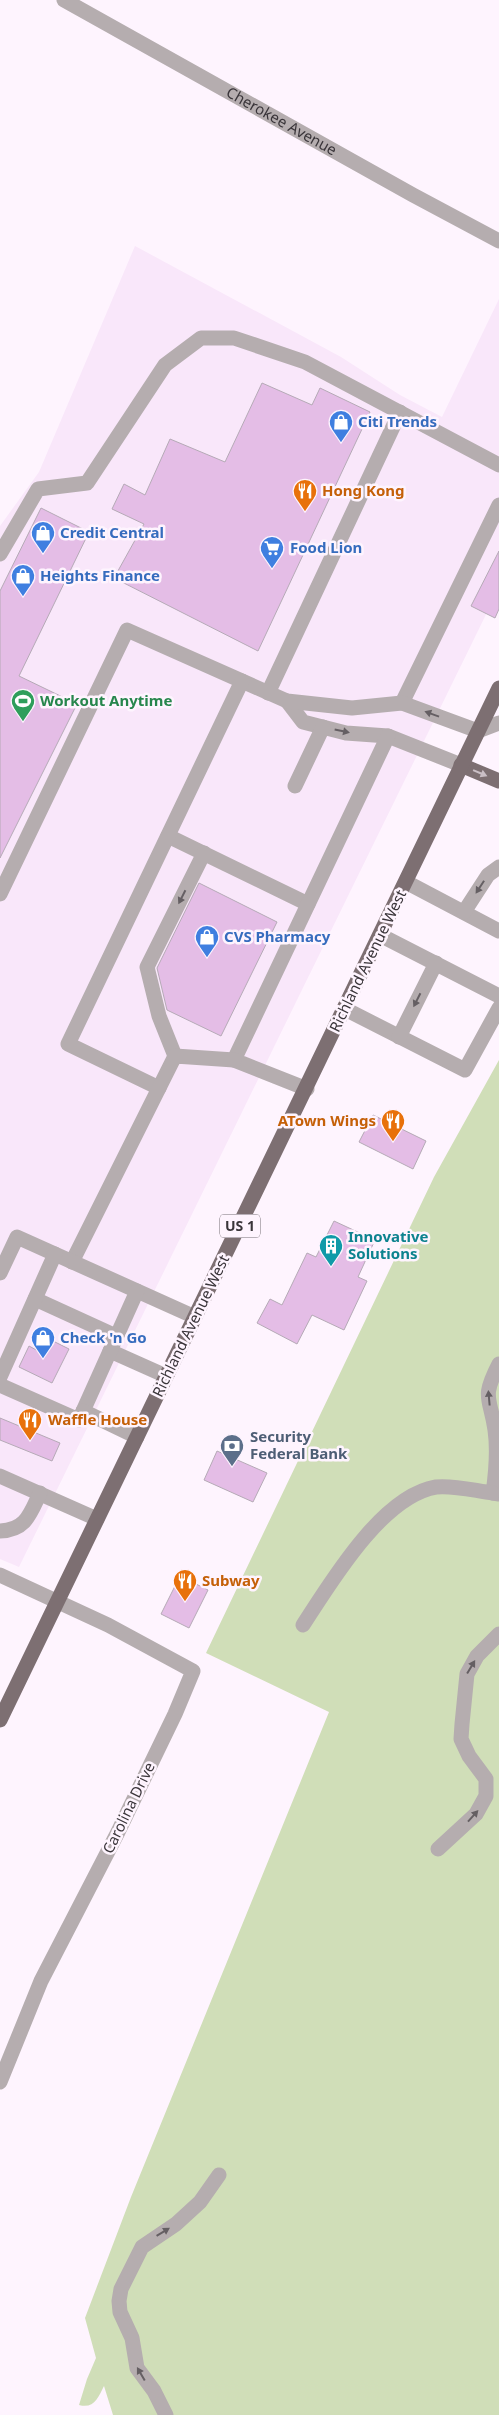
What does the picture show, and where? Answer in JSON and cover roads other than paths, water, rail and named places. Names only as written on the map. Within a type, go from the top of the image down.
[{"type":"main road","name":"Richland Avenue West","points":[[0,1720],[307,1089],[499,688]]},
{"type":"main road","points":[[462,765],[499,781]]},
{"type":"street","name":"Cherokee Avenue","points":[[64,0],[405,191],[499,241]]},
{"type":"street","points":[[0,554],[38,489],[87,483],[164,365],[200,338],[234,338],[305,362],[499,465]]},
{"type":"street","points":[[268,693],[400,412]]},
{"type":"street","points":[[402,703],[499,505]]},
{"type":"street","points":[[0,894],[127,630],[287,702],[352,708],[402,703],[478,731],[499,723]]},
{"type":"street","points":[[159,1088],[68,1044],[242,682]]},
{"type":"street","points":[[287,702],[303,722],[346,733],[388,736],[462,765]]},
{"type":"street","points":[[295,786],[323,727]]},
{"type":"street","points":[[234,1060],[388,736]]},
{"type":"street","points":[[168,836],[308,904]]},
{"type":"street","points":[[72,1262],[175,1056],[159,1016],[147,967],[204,853]]},
{"type":"street","points":[[464,912],[488,875],[499,867]]},
{"type":"street","points":[[406,882],[499,930]]},
{"type":"street","points":[[380,935],[499,996]]},
{"type":"street","points":[[399,1036],[436,963]]},
{"type":"street","points":[[345,1009],[465,1070],[499,1008]]},
{"type":"street","points":[[175,1056],[234,1060],[307,1089]]},
{"type":"street","points":[[0,1273],[4,1255],[17,1237],[195,1317]]},
{"type":"street","points":[[0,1376],[55,1254]]},
{"type":"street","points":[[0,1385],[79,1420],[137,1291]]},
{"type":"street","points":[[35,1299],[116,1336]]},
{"type":"street","points":[[110,1351],[166,1376]]},
{"type":"street","points":[[303,1625],[351,1555],[394,1507],[415,1494],[437,1487],[496,1493],[497,1452],[495,1430],[487,1397],[489,1384],[499,1364]]},
{"type":"street","points":[[83,1411],[137,1437]]},
{"type":"street","points":[[0,1476],[97,1519]]},
{"type":"street","points":[[0,1531],[12,1531],[21,1526],[30,1514],[40,1493]]},
{"type":"street","points":[[0,1575],[58,1602]]},
{"type":"street","name":"Carolina Drive","points":[[0,2082],[41,1981],[118,1832],[175,1714],[193,1671],[108,1625],[58,1602]]},
{"type":"street","points":[[438,1849],[476,1814],[486,1796],[486,1779],[469,1756],[461,1739],[462,1724],[467,1674],[478,1656],[499,1634]]},
{"type":"street","points":[[166,2415],[154,2392],[137,2368],[132,2338],[120,2312],[121,2289],[142,2247],[182,2218],[200,2202],[219,2175]]},
{"type":"place","name":"Citi Trends","points":[[341,443]]},
{"type":"place","name":"Hong Kong","points":[[305,512]]},
{"type":"place","name":"Credit Central","points":[[43,554]]},
{"type":"place","name":"Food Lion","points":[[272,569]]},
{"type":"place","name":"Heights Finance","points":[[23,597]]},
{"type":"place","name":"Workout Anytime","points":[[23,722]]},
{"type":"place","name":"CVS Pharmacy","points":[[207,958]]},
{"type":"place","name":"ATown Wings","points":[[393,1142]]},
{"type":"place","name":"Innovative Solutions","points":[[331,1267]]},
{"type":"place","name":"Check 'n Go","points":[[43,1359]]},
{"type":"place","name":"Waffle House","points":[[30,1441]]},
{"type":"place","name":"Security Federal Bank","points":[[232,1467]]},
{"type":"place","name":"Subway","points":[[185,1602]]}]
